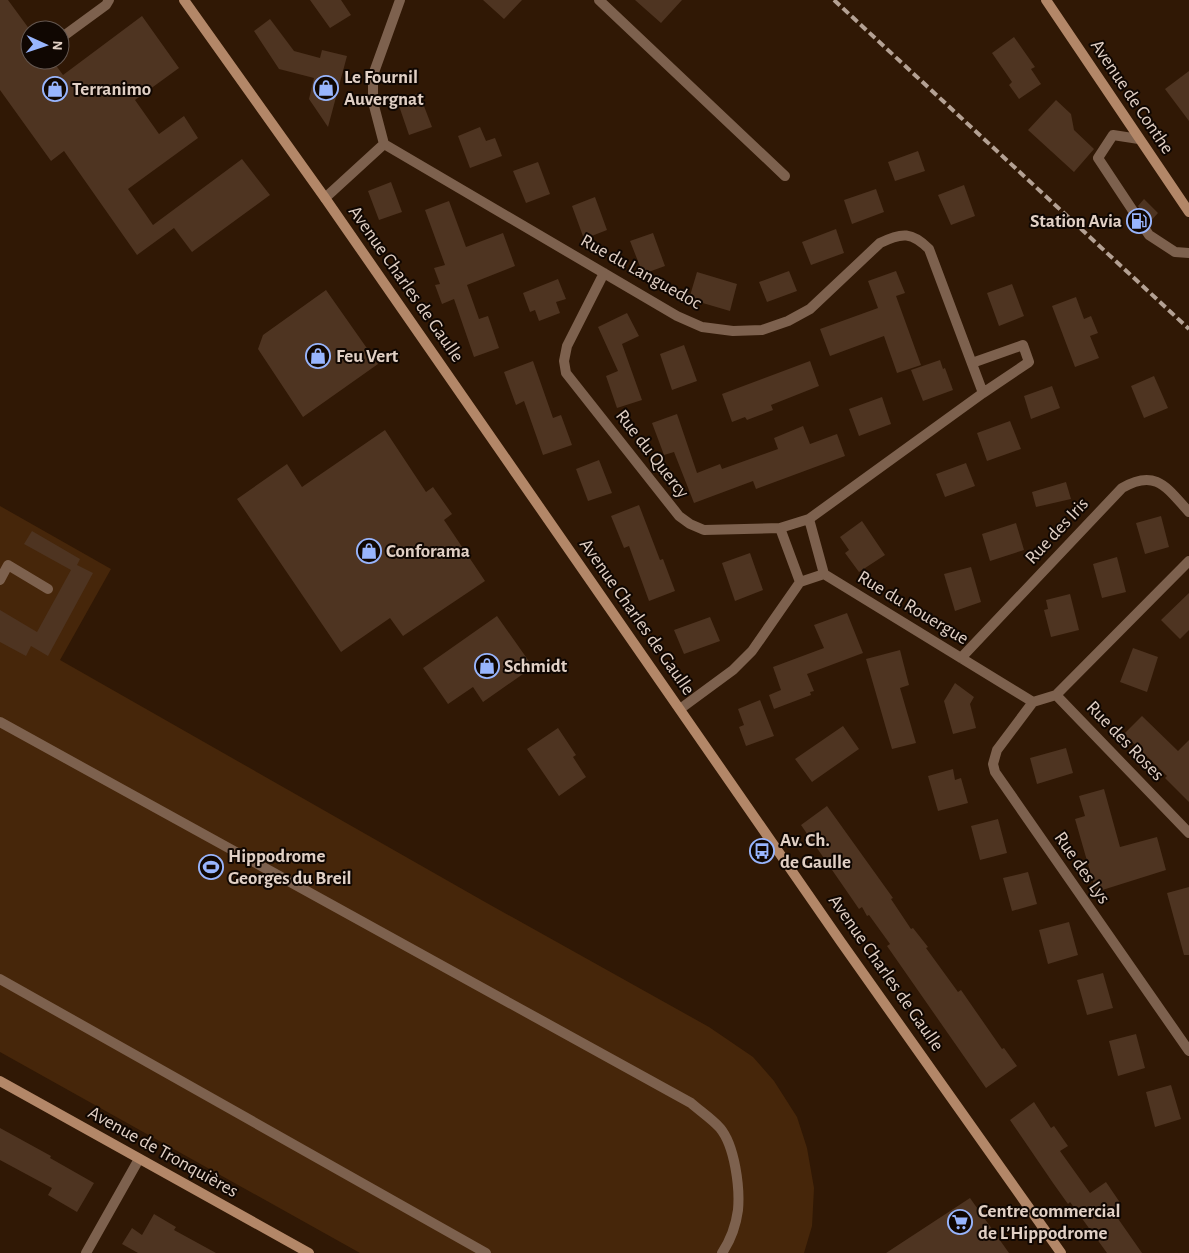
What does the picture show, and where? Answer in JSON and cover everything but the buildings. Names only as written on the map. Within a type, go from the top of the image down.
[{"type":"main road","name":"Avenue Charles de Gaulle","points":[[184,0],[325,198],[1061,1253]]},
{"type":"main road","name":"Avenue de Conthe","points":[[1046,0],[1189,212]]},
{"type":"main road","name":"Avenue de Tronquières","points":[[0,1081],[308,1253]]},
{"type":"street","points":[[70,31],[106,5],[109,0]]},
{"type":"street","points":[[325,198],[384,144],[373,102],[373,75],[400,0]]},
{"type":"street","points":[[600,0],[785,176]]},
{"type":"street","points":[[1140,139],[1112,135],[1098,158],[1149,235],[1175,252],[1189,253]]},
{"type":"street","name":"Rue du Languedoc","points":[[384,144],[677,316],[702,327],[733,331],[762,330],[788,321],[810,309],[880,243],[894,236],[907,234],[919,239],[929,249],[983,393]]},
{"type":"street","name":"Rue du Quercy","points":[[604,273],[567,346],[564,361],[566,373],[679,516],[690,524],[704,530],[780,528]]},
{"type":"street","points":[[800,582],[780,528],[809,520],[983,393],[1029,362],[1023,344],[972,363]]},
{"type":"street","name":"Rue des Iris","points":[[961,658],[1122,488],[1132,482],[1143,479],[1154,480],[1164,485],[1189,512]]},
{"type":"street","points":[[680,709],[733,670],[752,651],[800,582],[824,574],[809,520]]},
{"type":"street","points":[[1033,702],[1056,695],[1189,561]]},
{"type":"street","points":[[0,580],[8,565],[48,589]]},
{"type":"street","name":"Rue du Rouergue","points":[[824,574],[1033,702]]},
{"type":"street","name":"Rue des Roses","points":[[1056,695],[1189,833]]},
{"type":"street","name":"Rue des Lys","points":[[1033,702],[997,750],[993,764],[995,772],[1189,1051]]},
{"type":"street","points":[[0,722],[691,1103],[720,1129],[731,1150],[736,1175],[738,1210],[729,1244],[722,1253]]},
{"type":"street","points":[[0,979],[486,1253]]},
{"type":"street","points":[[86,1253],[139,1159]]},
{"type":"shaded area","name":"Hippodrome Georges du Breil","points":[[0,506],[111,569],[60,660],[709,1027],[753,1057],[774,1081],[797,1117],[807,1148],[814,1188],[812,1226],[804,1253],[360,1253],[0,1052]]},
{"type":"railway","points":[[834,0],[1189,329]]},
{"type":"place","name":"Le Fournil Auvergnat","points":[[326,88]]},
{"type":"place","name":"Terranimo","points":[[55,89]]},
{"type":"place","name":"Station Avia","points":[[1139,221]]},
{"type":"place","name":"Feu Vert","points":[[318,356]]},
{"type":"place","name":"Conforama","points":[[369,551]]},
{"type":"place","name":"Schmidt","points":[[487,666]]},
{"type":"place","name":"Av. Ch. de Gaulle","points":[[762,851]]},
{"type":"place","name":"Hippodrome Georges du Breil","points":[[211,867]]},
{"type":"place","name":"Centre commercial de L’Hippodrome","points":[[960,1222]]}]
